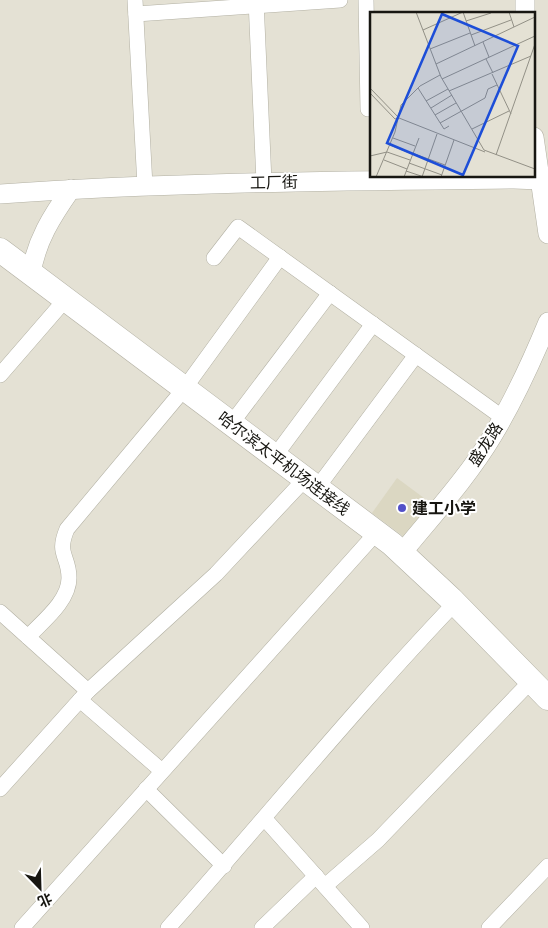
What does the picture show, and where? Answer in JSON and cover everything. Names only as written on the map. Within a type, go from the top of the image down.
[{"type":"main road","name":"哈尔滨太平机场连接线","points":[[0,250],[377,532],[455,603],[548,698]]},
{"type":"street","points":[[145,186],[136,7],[340,0]]},
{"type":"street","points":[[366,0],[370,51],[368,109]]},
{"type":"street","points":[[256,3],[264,182]]},
{"type":"street","points":[[536,144],[546,180],[548,234]]},
{"type":"street","name":"工厂街","points":[[0,194],[71,189],[264,182],[546,180]]},
{"type":"street","points":[[31,274],[38,244],[56,209],[71,189]]},
{"type":"street","points":[[214,258],[238,227],[502,417]]},
{"type":"street","points":[[28,637],[58,605],[67,590],[69,579],[62,542],[67,529],[184,389],[280,256]]},
{"type":"street","points":[[231,424],[330,293]]},
{"type":"street","points":[[0,374],[66,300]]},
{"type":"street","name":"盛龙路","points":[[402,553],[476,460],[528,372],[548,322]]},
{"type":"street","points":[[275,456],[373,324]]},
{"type":"street","points":[[0,789],[84,696],[311,483],[416,355]]},
{"type":"street","points":[[22,928],[377,532]]},
{"type":"street","points":[[168,928],[265,819],[383,679],[455,603]]},
{"type":"street","points":[[0,612],[28,637],[84,696],[162,772]]},
{"type":"street","points":[[262,928],[320,881],[378,840],[531,680]]},
{"type":"street","points":[[146,789],[224,866]]},
{"type":"street","points":[[265,819],[362,928]]},
{"type":"street","points":[[489,928],[548,866]]},
{"type":"shaded area","name":"建工小学","points":[[397,478],[432,504],[407,539],[372,513]]},
{"type":"place","name":"建工小学","points":[[402,508]]}]
